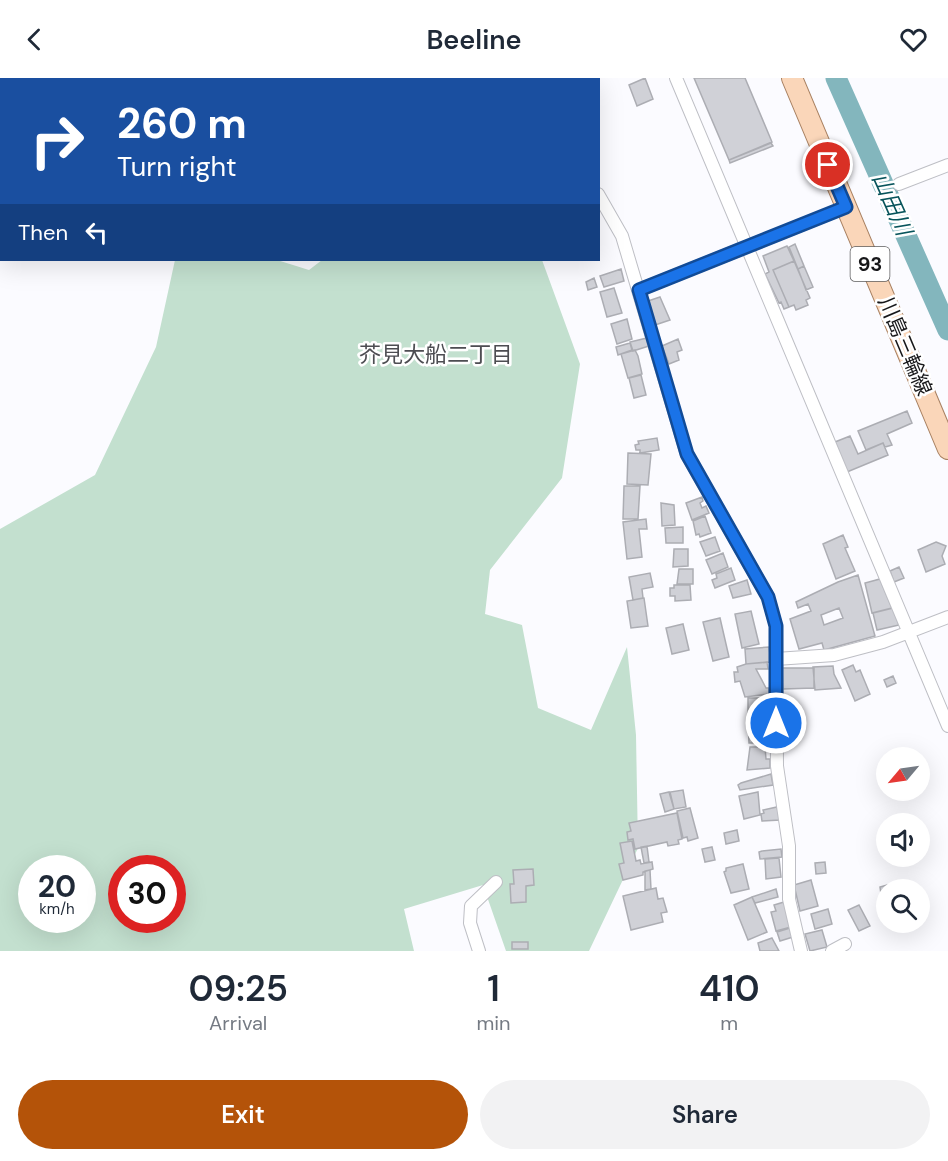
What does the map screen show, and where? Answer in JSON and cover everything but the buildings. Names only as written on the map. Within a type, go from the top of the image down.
[{"type":"main road","name":"川島三輪線","points":[[792,78],[948,449]]},
{"type":"street","points":[[676,78],[948,726]]},
{"type":"street","points":[[899,184],[948,165]]},
{"type":"street","points":[[600,198],[622,236],[687,454],[768,597],[776,626],[777,766],[789,846],[789,899],[801,951]]},
{"type":"street","points":[[639,290],[846,207]]},
{"type":"street","points":[[776,659],[834,655],[909,632],[948,617]]},
{"type":"street","points":[[479,951],[470,923],[471,906],[496,882]]},
{"type":"street","points":[[832,951],[845,944]]},
{"type":"green space","points":[[175,261],[280,261],[309,270],[321,261],[542,261],[580,364],[562,478],[490,570],[485,614],[522,625],[538,708],[591,730],[627,647],[636,735],[638,848],[589,951],[506,951],[483,885],[404,909],[414,951],[0,951],[0,529],[95,475],[156,347]]},
{"type":"waterway","name":"山田川","points":[[836,78],[948,330]]},
{"type":"district","name":"芥見大船二丁目","points":[[436,354]]},
{"type":"route","points":[[776,723],[776,626],[768,597],[687,454],[639,290],[846,207],[828,165]]}]
